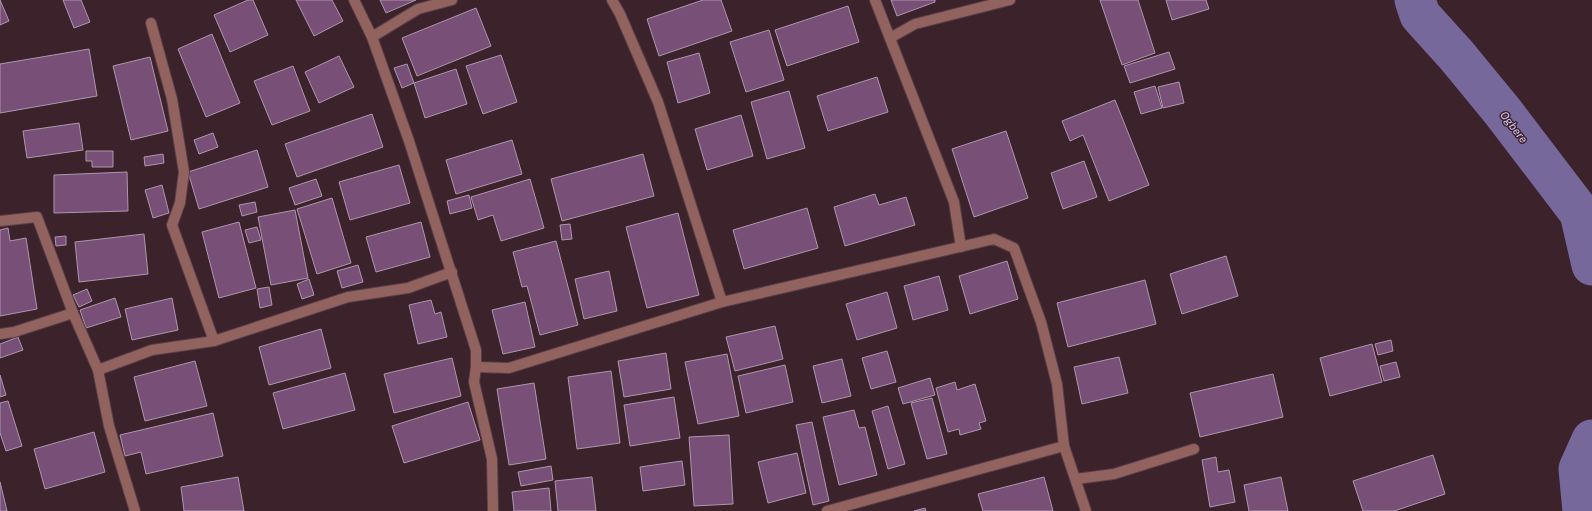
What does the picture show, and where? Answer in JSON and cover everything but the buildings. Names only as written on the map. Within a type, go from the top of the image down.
[{"type":"street","points":[[354,0],[372,36],[452,272],[476,350],[474,382],[492,459],[493,511]]},
{"type":"street","points":[[372,36],[418,9],[452,0]]},
{"type":"street","points":[[612,0],[620,14],[658,102],[722,302]]},
{"type":"street","points":[[875,0],[954,202],[961,247]]},
{"type":"street","points":[[890,38],[915,24],[1010,0]]},
{"type":"street","points":[[151,23],[172,99],[184,172],[180,203],[172,225],[214,341]]},
{"type":"street","points":[[0,221],[37,217],[73,313],[98,370],[109,426],[135,511]]},
{"type":"street","points":[[476,367],[509,368],[722,302],[994,240],[1014,248],[1041,322],[1057,384],[1064,446],[1086,511]]},
{"type":"street","points":[[98,370],[152,350],[214,341],[348,297],[408,288],[452,272]]},
{"type":"street","points":[[0,334],[14,332],[73,313]]},
{"type":"street","points":[[827,511],[1064,446]]},
{"type":"street","points":[[1076,479],[1114,474],[1194,449]]},
{"type":"waterway","name":"Ogbere","points":[[1415,0],[1420,15],[1457,56],[1503,112],[1580,213],[1592,265]]},
{"type":"waterway","name":"Ogbere","points":[[1583,511],[1579,469],[1592,440]]}]
